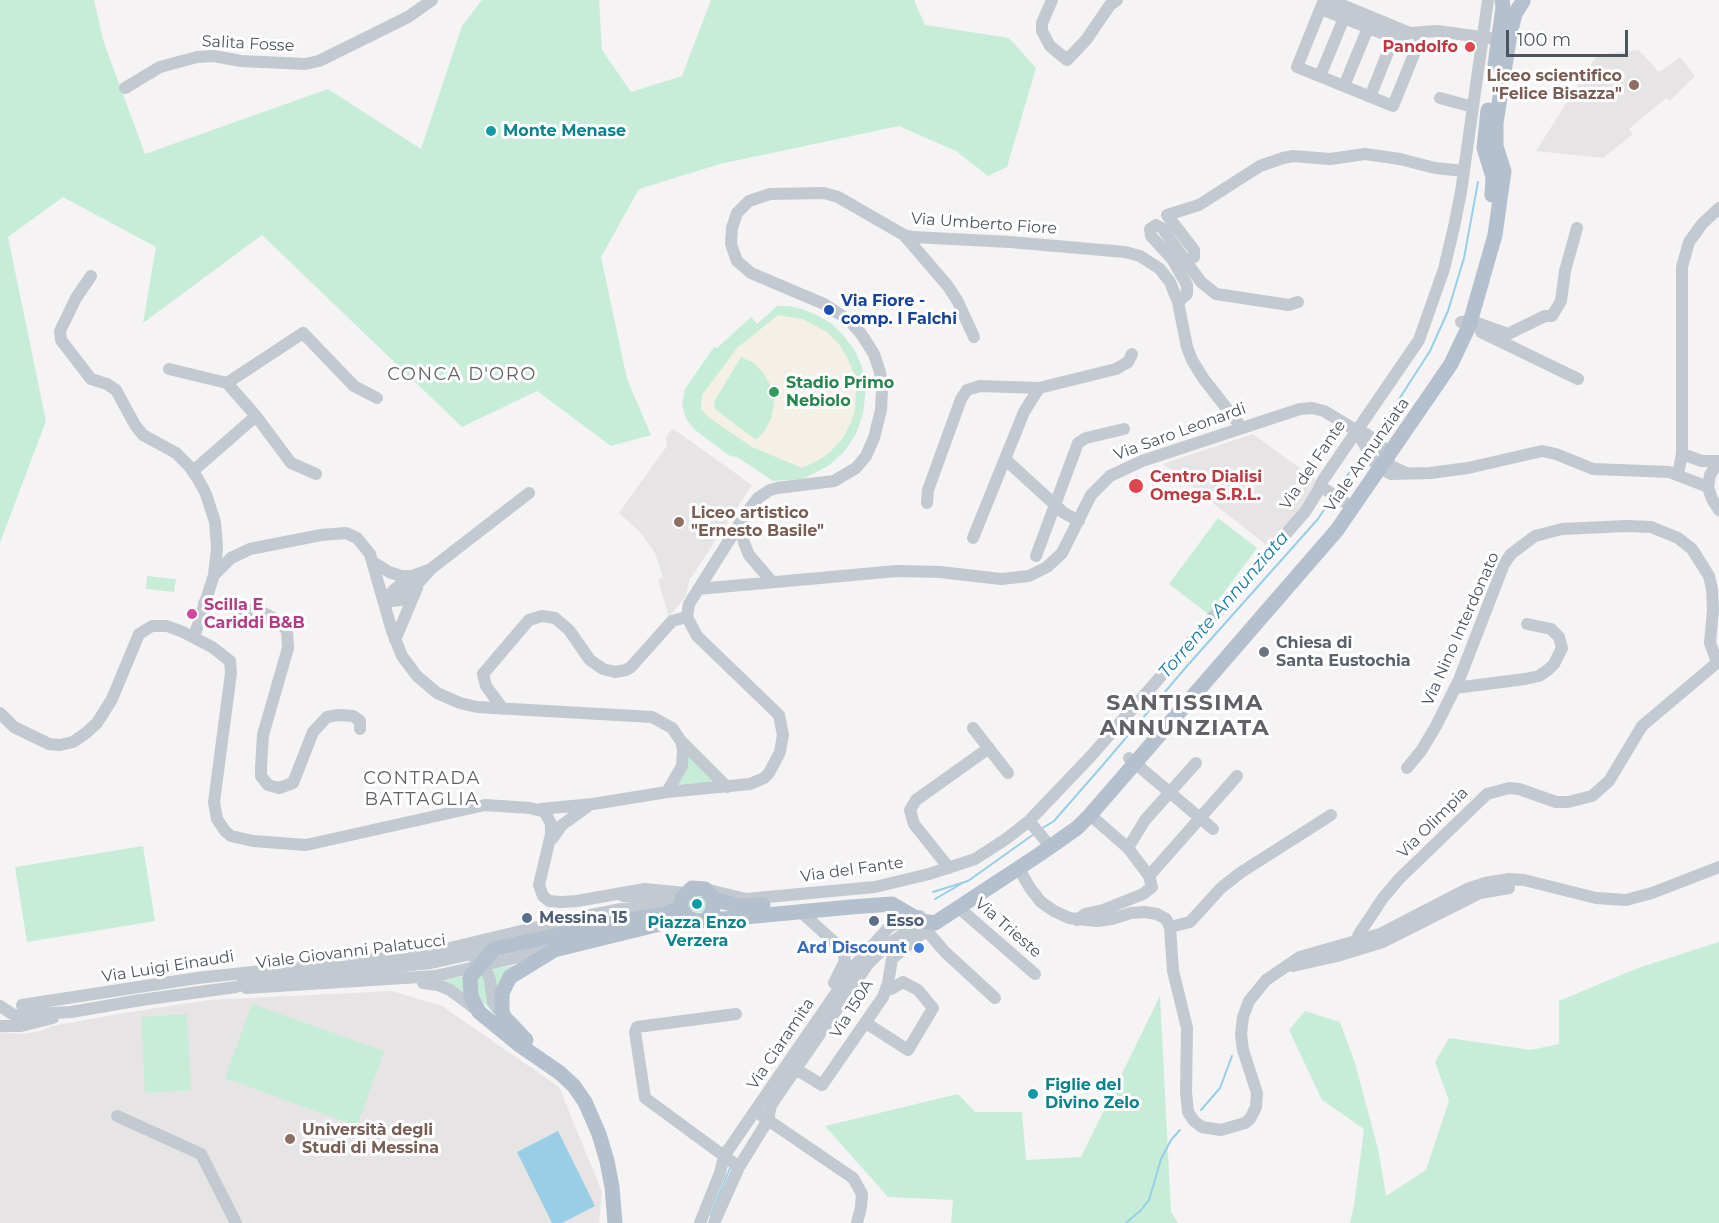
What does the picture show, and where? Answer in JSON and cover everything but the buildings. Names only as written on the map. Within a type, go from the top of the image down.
[{"type":"main road","name":"Viale Annunziata","points":[[955,910],[1019,869],[1051,843],[1132,761],[1228,656],[1334,528],[1451,364],[1496,235],[1504,171],[1492,157],[1484,141],[1499,39],[1502,0]]},
{"type":"main road","points":[[1508,0],[1525,1]]},
{"type":"main road","name":"Viale Annunziata","points":[[1492,157],[1510,34],[1515,14],[1525,1]]},
{"type":"main road","name":"Viale Annunziata","points":[[1334,528],[1344,502],[1381,460]]},
{"type":"main road","name":"Viale Annunziata","points":[[1051,843],[1077,828],[1090,815],[1132,761]]},
{"type":"main road","points":[[683,905],[697,887],[709,894],[745,907],[894,895],[904,899],[924,921]]},
{"type":"main road","points":[[683,905],[711,915],[713,910],[709,894]]},
{"type":"main road","points":[[683,905],[801,912],[892,904],[924,921]]},
{"type":"main road","name":"Viale Giovanni Palatucci","points":[[494,949],[617,922],[666,914],[683,905]]},
{"type":"main road","name":"Viale Giovanni Palatucci","points":[[554,950],[683,905]]},
{"type":"main road","points":[[924,921],[932,915],[955,910]]},
{"type":"main road","points":[[494,949],[470,977],[471,996],[479,1012],[518,1044],[552,1066],[568,1079],[580,1094],[599,1134],[612,1187],[615,1223]]},
{"type":"main road","points":[[552,1066],[504,1017],[501,1005],[502,993],[510,976],[554,950]]},
{"type":"street","name":"Salita Fosse","points":[[125,88],[160,67],[197,57],[214,56],[241,61],[304,64],[319,61],[408,17],[432,0]]},
{"type":"street","points":[[1052,0],[1042,23],[1042,31],[1050,46],[1067,60],[1086,40],[1110,5],[1117,0]]},
{"type":"street","name":"Via del Fante","points":[[709,894],[746,899],[875,886],[901,882],[975,859],[1030,823],[1165,673],[1305,512],[1419,340],[1444,268],[1464,171],[1488,0]]},
{"type":"street","points":[[1325,3],[1297,67],[1393,106],[1423,32]]},
{"type":"street","points":[[1325,3],[1344,18],[1368,28],[1396,33],[1423,32],[1499,39]]},
{"type":"street","points":[[1325,3],[1396,33]]},
{"type":"street","points":[[1320,76],[1344,18]]},
{"type":"street","points":[[1344,86],[1368,28]]},
{"type":"street","points":[[1370,97],[1396,33]]},
{"type":"street","points":[[1440,98],[1473,107]]},
{"type":"street","points":[[1187,261],[1194,257],[1194,250],[1167,214],[1199,205],[1260,166],[1283,158],[1293,156],[1330,159],[1365,154],[1400,159],[1429,167],[1464,171]]},
{"type":"street","name":"Via Umberto Fiore","points":[[687,617],[689,604],[752,504],[770,490],[834,481],[856,468],[866,456],[874,438],[881,410],[880,372],[874,354],[850,321],[824,304],[751,273],[737,261],[733,253],[731,236],[737,213],[749,201],[762,196],[824,193],[845,200],[904,235],[922,238],[1011,242],[1132,253],[1147,259],[1160,269],[1170,282],[1178,302],[1185,339],[1192,360],[1203,378],[1242,428]]},
{"type":"street","points":[[1678,474],[1682,454],[1682,267],[1689,243],[1702,224],[1719,208]]},
{"type":"street","points":[[1178,302],[1187,294],[1187,285],[1172,259],[1151,236],[1152,226],[1162,228],[1201,282],[1216,294],[1289,305],[1298,302]]},
{"type":"street","points":[[1465,323],[1508,334],[1555,314],[1561,301],[1565,271],[1577,228]]},
{"type":"street","points":[[904,235],[947,285],[974,337]]},
{"type":"street","points":[[91,276],[76,298],[60,331],[61,340],[91,379],[108,384],[116,390],[143,435],[176,453],[193,471],[206,494],[215,522],[217,548],[214,575],[194,638]]},
{"type":"street","points":[[1465,323],[1578,379]]},
{"type":"street","points":[[227,383],[300,329],[354,386],[376,398]]},
{"type":"street","points":[[927,503],[928,490],[966,390],[980,386],[1039,388],[1116,369],[1128,362],[1132,354]]},
{"type":"street","points":[[169,369],[227,383],[256,416],[291,463],[316,474]]},
{"type":"street","points":[[973,538],[1024,412],[1039,388]]},
{"type":"street","name":"Via Saro Leonardi","points":[[698,589],[897,571],[940,572],[1001,579],[1021,578],[1038,572],[1055,561],[1068,544],[1087,503],[1097,488],[1119,471],[1292,410],[1307,408],[1324,411],[1366,434],[1380,443],[1381,460]]},
{"type":"street","points":[[193,471],[256,416]]},
{"type":"street","points":[[1036,556],[1078,443],[1086,438],[1124,429]]},
{"type":"street","points":[[1381,460],[1391,474],[1430,473],[1468,468],[1542,452],[1556,454],[1593,469],[1659,471],[1678,474],[1708,487]]},
{"type":"street","points":[[1682,454],[1702,461],[1719,461]]},
{"type":"street","points":[[1006,460],[1054,505],[1079,521]]},
{"type":"street","points":[[1719,461],[1710,476],[1708,487],[1712,500],[1719,510]]},
{"type":"street","points":[[1322,487],[1344,502]]},
{"type":"street","points":[[384,602],[395,589],[432,568],[529,493]]},
{"type":"street","points":[[740,523],[749,555],[772,582]]},
{"type":"street","name":"Via Nino Interdonato","points":[[1407,768],[1421,751],[1436,726],[1455,688],[1500,573],[1511,554],[1535,537],[1562,530],[1627,526],[1651,528],[1678,538],[1692,549],[1709,576],[1713,610],[1710,643],[1711,651],[1718,661]]},
{"type":"street","points":[[214,575],[225,562],[244,552],[331,533],[346,533],[357,538],[366,548],[373,562],[394,640],[408,665],[424,684],[436,693],[470,706],[652,717],[672,728],[681,741],[727,787]]},
{"type":"street","points":[[373,562],[395,575],[416,579]]},
{"type":"street","points":[[394,640],[416,579]]},
{"type":"street","points":[[204,603],[262,612],[279,621],[287,631],[288,648],[263,735],[261,776],[268,785],[279,788],[293,783],[313,732],[327,717],[353,716],[360,721],[360,729]]},
{"type":"street","points":[[0,713],[14,728],[52,745],[73,742],[97,723],[112,699],[135,642],[142,632],[152,626],[176,629],[221,653],[231,665],[214,802],[217,819],[225,831],[240,839],[306,845],[485,805],[541,810],[667,792],[750,784],[769,773],[780,752],[782,741],[782,722],[775,710],[697,636],[687,617],[672,621],[632,667],[615,672],[603,669],[590,660],[569,630],[555,618],[542,616],[529,620],[483,674],[486,686],[504,709]]},
{"type":"street","points":[[1455,688],[1525,679],[1539,676],[1549,669],[1562,648],[1559,637],[1551,629],[1527,624]]},
{"type":"street","name":"Via Olimpia","points":[[1355,946],[1367,920],[1399,879],[1486,794],[1509,788],[1519,789],[1556,802],[1568,802],[1592,796],[1609,781],[1642,726],[1718,661]]},
{"type":"street","points":[[973,728],[1008,773]]},
{"type":"street","points":[[667,792],[682,766],[681,741]]},
{"type":"street","points":[[949,868],[914,824],[910,810],[916,800],[989,748]]},
{"type":"street","points":[[1132,761],[1213,829]]},
{"type":"street","points":[[1128,848],[1145,820],[1196,764]]},
{"type":"street","points":[[1149,876],[1237,776]]},
{"type":"street","points":[[549,843],[562,825],[593,804]]},
{"type":"street","points":[[541,810],[547,815],[551,824],[549,843],[539,881],[540,890],[546,898],[561,902],[645,889],[683,905]]},
{"type":"street","points":[[1077,920],[1085,914],[1103,910],[1143,894],[1152,886],[1149,876],[1128,848],[1090,815]]},
{"type":"street","points":[[1170,927],[1190,922],[1221,888],[1240,873],[1331,815]]},
{"type":"street","points":[[1030,823],[1051,843]]},
{"type":"street","points":[[1019,869],[1041,902],[1054,911],[1077,920],[1105,921],[1131,913],[1145,912],[1162,916],[1170,927],[1171,963],[1187,1028],[1187,1106],[1194,1121],[1207,1128],[1221,1130],[1238,1126],[1250,1119],[1254,1113],[1257,1093],[1241,1042],[1243,1017],[1249,1001],[1260,986],[1272,975],[1287,967],[1355,946],[1383,942],[1485,883],[1509,879],[1596,898],[1626,900],[1652,893],[1719,867]]},
{"type":"street","points":[[1444,906],[1480,893],[1509,888],[1533,890],[1594,905],[1626,907],[1661,897],[1719,875]]},
{"type":"street","points":[[876,895],[901,882]]},
{"type":"street","points":[[638,908],[658,893],[683,905]]},
{"type":"street","points":[[616,895],[649,899]]},
{"type":"street","points":[[892,904],[897,912],[894,923],[924,921],[945,952],[994,998]]},
{"type":"street","name":"Via Luigi Einaudi","points":[[22,1005],[219,975],[429,952],[571,919],[638,908],[683,905]]},
{"type":"street","name":"Via Trieste","points":[[955,910],[1035,974]]},
{"type":"street","points":[[801,912],[840,946],[845,956],[843,968],[833,985],[832,998]]},
{"type":"street","name":"Via Ciaramita","points":[[700,1223],[720,1173],[724,1156],[754,1111],[792,1066],[868,964],[886,946],[924,921]]},
{"type":"street","name":"Via 150A","points":[[792,1066],[822,1085],[866,1023],[886,988],[892,959],[924,921]]},
{"type":"street","name":"Via Ciaramita","points":[[714,1223],[739,1167],[768,1120],[771,1105],[832,998],[865,952],[894,923]]},
{"type":"street","name":"Viale Giovanni Palatucci","points":[[71,1012],[236,987],[252,981],[421,964],[494,949]]},
{"type":"street","name":"Viale Giovanni Palatucci","points":[[236,987],[252,989],[401,980],[435,976],[554,950]]},
{"type":"street","points":[[452,958],[487,972],[493,1002],[504,1017]]},
{"type":"street","points":[[401,980],[444,987],[479,1012]]},
{"type":"street","points":[[866,1023],[908,1050],[933,1008],[918,990],[903,982],[891,989],[886,988]]},
{"type":"street","points":[[0,1006],[14,1015],[71,1012]]},
{"type":"street","points":[[0,1026],[21,1026],[71,1012]]},
{"type":"street","points":[[736,1014],[637,1027],[635,1032],[644,1096],[739,1167]]},
{"type":"street","points":[[754,1111],[852,1178],[862,1194],[857,1223]]},
{"type":"street","points":[[117,1116],[201,1154],[236,1223]]},
{"type":"shaded area","points":[[1639,50],[1659,72],[1680,57],[1695,76],[1670,101],[1666,98],[1629,129],[1633,134],[1603,158],[1536,151],[1597,55]]},
{"type":"shaded area","name":"Liceo artistico \"Ernesto Basile\"","points":[[672,428],[752,485],[689,581],[686,596],[669,617],[658,580],[663,577],[655,553],[640,532],[619,513],[667,446],[666,438]]},
{"type":"shaded area","points":[[1253,434],[1316,480],[1316,489],[1269,547],[1163,464]]},
{"type":"shaded area","name":"Università degli Studi di Messina","points":[[392,991],[442,1006],[559,1087],[602,1192],[599,1223],[0,1223],[0,1032],[23,1034],[41,1031],[52,1026],[209,1000]]},
{"type":"green space","points":[[0,0],[94,0],[104,43],[145,154],[328,89],[421,149],[462,26],[482,0],[599,0],[602,50],[631,92],[682,76],[711,0],[914,0],[925,25],[1009,38],[1036,68],[1007,167],[988,176],[956,151],[899,126],[720,164],[639,189],[601,257],[627,379],[651,435],[611,446],[537,391],[462,427],[262,235],[143,323],[156,247],[63,197],[8,237],[46,421],[0,543]]},
{"type":"green space","name":"Stadio Primo Nebiolo","points":[[777,306],[802,309],[832,324],[855,351],[862,367],[866,388],[863,414],[856,434],[844,452],[828,466],[803,479],[773,481],[737,457],[730,456],[695,430],[686,419],[682,404],[685,389],[714,347],[717,348],[751,317],[757,324]]},
{"type":"green space","points":[[1218,518],[1257,548],[1208,614],[1169,584]]},
{"type":"green space","points":[[147,576],[176,579],[174,592],[146,589]]},
{"type":"green space","points":[[689,753],[716,782],[676,785]]},
{"type":"green space","points":[[143,846],[155,921],[27,942],[15,867]]},
{"type":"green space","points":[[698,895],[704,898],[707,904],[704,910],[698,913],[692,910],[689,904],[692,898]]},
{"type":"green space","points":[[1719,942],[1719,1223],[1350,1223],[1364,1129],[1322,1100],[1289,1030],[1305,1011],[1340,1022],[1355,1063],[1378,1149],[1386,1196],[1426,1170],[1449,1101],[1435,1062],[1449,1038],[1531,1050],[1559,1044],[1559,1001],[1638,968]]},
{"type":"green space","points":[[517,965],[496,993],[491,969]]},
{"type":"green space","points":[[483,975],[496,1016],[476,995],[475,977]]},
{"type":"green space","points":[[466,976],[465,995],[440,980]]},
{"type":"green space","points":[[1160,996],[1171,1212],[1178,1223],[951,1223],[953,1200],[888,1197],[825,1126],[958,1094],[975,1112],[1022,1112],[1026,1160],[1081,1157]]},
{"type":"green space","points":[[252,1004],[384,1051],[357,1126],[225,1078]]},
{"type":"green space","points":[[187,1014],[191,1090],[145,1093],[141,1017]]},
{"type":"sand","points":[[778,315],[802,319],[827,332],[839,344],[854,374],[855,411],[843,438],[830,452],[802,468],[752,447],[708,417],[701,409],[702,395],[737,348]],"holes":[[[741,357],[754,363],[764,374],[771,387],[774,401],[772,416],[766,429],[756,440],[715,409],[714,402]]]},
{"type":"water","points":[[558,1131],[595,1206],[562,1223],[552,1223],[517,1152]]},
{"type":"waterway","name":"Torrente Annunziata","points":[[1385,421],[1430,351],[1448,311],[1464,258],[1478,182]]},
{"type":"waterway","name":"Torrente Annunziata","points":[[1337,491],[1359,458]]},
{"type":"waterway","name":"Torrente Annunziata","points":[[1041,829],[1054,821],[1187,666],[1318,519],[1332,498]]},
{"type":"waterway","name":"Torrente Annunziata","points":[[933,892],[968,881],[1034,834]]},
{"type":"waterway","points":[[935,899],[961,884]]},
{"type":"waterway","points":[[1201,1110],[1220,1088],[1232,1056]]},
{"type":"waterway","points":[[1126,1223],[1149,1200],[1161,1159],[1171,1140],[1180,1130]]},
{"type":"waterway","points":[[711,1215],[730,1168]]},
{"type":"place","name":"Pandolfo","points":[[1470,47]]},
{"type":"place","name":"Liceo scientifico \"Felice Bisazza\"","points":[[1634,85]]},
{"type":"place","name":"Monte Menase","points":[[491,131]]},
{"type":"place","name":"Via Fiore - comp. I Falchi","points":[[829,310]]},
{"type":"place","name":"Stadio Primo Nebiolo","points":[[774,392]]},
{"type":"place","name":"Centro Dialisi Omega S.R.L.","points":[[1136,486]]},
{"type":"place","name":"Liceo artistico \"Ernesto Basile\"","points":[[679,522]]},
{"type":"place","name":"Scilla E Cariddi B&B","points":[[192,614]]},
{"type":"place","name":"Chiesa di Santa Eustochia","points":[[1264,652]]},
{"type":"place","name":"Piazza Enzo Verzera","points":[[697,904]]},
{"type":"place","name":"Messina 15","points":[[527,918]]},
{"type":"place","name":"Esso","points":[[874,921]]},
{"type":"place","name":"Ard Discount","points":[[919,948]]},
{"type":"place","name":"Figlie del Divino Zelo","points":[[1033,1094]]},
{"type":"place","name":"Università degli Studi di Messina","points":[[290,1139]]},
{"type":"district","name":"CONCA D'ORO","points":[[462,375]]},
{"type":"district","name":"SANTISSIMA ANNUNZIATA","points":[[1185,716]]},
{"type":"district","name":"CONTRADA BATTAGLIA","points":[[422,789]]}]
